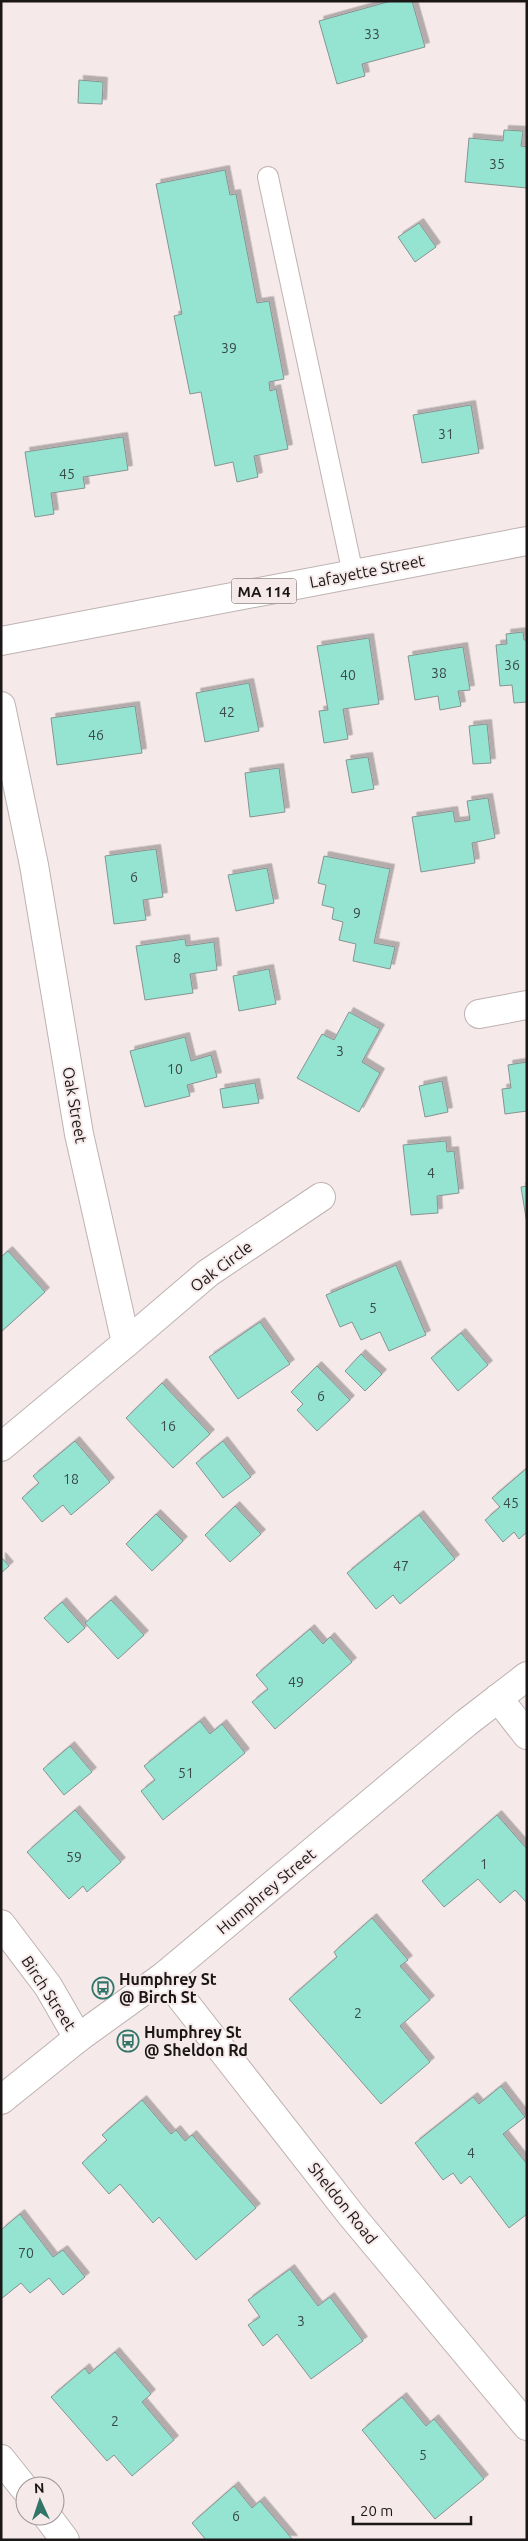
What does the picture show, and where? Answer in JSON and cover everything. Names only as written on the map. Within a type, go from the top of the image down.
[{"type":"street","name":"Lafayette Street","points":[[1,641],[527,541]]},
{"type":"street","name":"Oak Street","points":[[1,706],[35,874],[79,1134],[126,1343]]},
{"type":"street","points":[[479,1014],[527,1005]]},
{"type":"street","name":"Oak Circle","points":[[126,1343],[208,1273],[321,1196]]},
{"type":"street","points":[[1,1447],[126,1343]]},
{"type":"street","name":"Humphrey Street","points":[[1,2100],[78,2038],[164,1976],[498,1698],[527,1676]]},
{"type":"street","points":[[498,1698],[527,1735]]},
{"type":"street","name":"Birch Street","points":[[1,1924],[48,1986],[78,2038]]},
{"type":"street","name":"Sheldon Road","points":[[164,1976],[352,2216],[527,2426]]},
{"type":"street","points":[[1,2459],[15,2476]]},
{"type":"street","points":[[54,2526],[65,2540]]},
{"type":"lane","points":[[268,177],[353,574]]},
{"type":"building","points":[[391,1],[412,1],[425,47],[362,64],[365,76],[337,84],[319,21]]},
{"type":"building","points":[[79,80],[103,82],[102,104],[78,103]]},
{"type":"building","points":[[504,130],[523,131],[521,146],[527,147],[527,188],[465,182],[469,138],[503,141]]},
{"type":"building","points":[[225,170],[230,195],[236,194],[257,303],[269,301],[284,379],[269,382],[270,391],[276,389],[288,449],[254,456],[258,477],[237,482],[233,462],[215,466],[201,392],[190,394],[174,316],[182,314],[156,184]]},
{"type":"building","points":[[419,223],[436,247],[415,262],[398,237]]},
{"type":"building","points":[[471,405],[479,453],[422,463],[413,415]]},
{"type":"building","points":[[123,437],[128,470],[83,477],[85,488],[51,493],[54,514],[35,517],[25,452]]},
{"type":"building","points":[[523,632],[524,640],[527,640],[527,702],[514,703],[512,685],[500,686],[496,645],[507,644],[506,634]]},
{"type":"building","points":[[369,638],[379,704],[343,709],[348,739],[324,743],[319,711],[328,710],[317,646]]},
{"type":"building","points":[[463,647],[470,690],[458,691],[461,706],[440,710],[438,696],[415,700],[408,656]]},
{"type":"building","points":[[249,683],[259,731],[205,742],[196,693]]},
{"type":"building","points":[[135,706],[142,753],[57,765],[51,718]]},
{"type":"building","points":[[487,724],[491,763],[473,764],[469,726]]},
{"type":"building","points":[[368,757],[374,789],[352,793],[346,760]]},
{"type":"building","points":[[279,768],[285,812],[250,817],[245,773]]},
{"type":"building","points":[[488,798],[495,838],[472,843],[475,863],[421,872],[412,817],[453,811],[455,822],[470,820],[467,801]]},
{"type":"building","points":[[156,849],[163,897],[143,900],[146,920],[114,924],[105,856]]},
{"type":"building","points":[[324,856],[390,869],[374,943],[395,947],[390,969],[353,961],[356,944],[339,940],[343,922],[332,919],[334,908],[322,905],[326,885],[318,883]]},
{"type":"building","points":[[267,868],[274,903],[236,911],[228,875]]},
{"type":"building","points":[[185,939],[186,946],[214,942],[217,970],[190,974],[193,993],[145,1000],[136,946]]},
{"type":"building","points":[[269,969],[276,1004],[239,1011],[233,976]]},
{"type":"building","points":[[349,1012],[380,1029],[362,1062],[380,1073],[359,1112],[297,1078],[322,1034],[334,1040]]},
{"type":"building","points":[[185,1037],[191,1061],[211,1055],[217,1077],[187,1085],[190,1096],[145,1107],[130,1051]]},
{"type":"building","points":[[527,1062],[527,1111],[505,1114],[502,1089],[511,1088],[508,1065]]},
{"type":"building","points":[[442,1081],[448,1112],[425,1117],[419,1086]]},
{"type":"building","points":[[255,1083],[259,1103],[223,1108],[220,1089]]},
{"type":"building","points":[[446,1141],[447,1152],[454,1151],[459,1193],[437,1196],[438,1213],[411,1215],[403,1145]]},
{"type":"building","points":[[527,1186],[527,1224],[521,1187]]},
{"type":"building","points":[[8,1251],[45,1292],[1,1332],[1,1257]]},
{"type":"building","points":[[396,1265],[426,1335],[389,1351],[380,1332],[361,1340],[352,1322],[340,1327],[326,1295]]},
{"type":"building","points":[[260,1322],[290,1364],[238,1399],[209,1357]]},
{"type":"building","points":[[461,1333],[488,1365],[458,1391],[431,1358]]},
{"type":"building","points":[[361,1354],[382,1374],[365,1391],[345,1371]]},
{"type":"building","points":[[317,1366],[350,1400],[317,1431],[297,1410],[303,1404],[291,1392]]},
{"type":"building","points":[[162,1383],[210,1434],[173,1468],[126,1418]]},
{"type":"building","points":[[75,1441],[110,1482],[71,1515],[63,1505],[42,1522],[22,1498],[39,1483],[33,1476]]},
{"type":"building","points":[[223,1441],[251,1477],[223,1498],[196,1463]]},
{"type":"building","points":[[527,1468],[527,1532],[519,1539],[514,1532],[503,1542],[485,1520],[500,1507],[492,1498]]},
{"type":"building","points":[[235,1506],[261,1534],[230,1562],[205,1535]]},
{"type":"building","points":[[156,1514],[183,1541],[152,1571],[126,1544]]},
{"type":"building","points":[[419,1515],[455,1559],[400,1604],[393,1595],[376,1609],[347,1573]]},
{"type":"building","points":[[1,1557],[9,1566],[1,1573]]},
{"type":"building","points":[[111,1600],[144,1635],[118,1659],[85,1623]]},
{"type":"building","points":[[62,1602],[85,1628],[68,1643],[44,1618]]},
{"type":"building","points":[[310,1629],[323,1644],[330,1637],[352,1662],[275,1729],[252,1702],[268,1689],[256,1675]]},
{"type":"building","points":[[200,1721],[210,1734],[222,1724],[245,1753],[163,1820],[141,1791],[155,1780],[144,1766]]},
{"type":"building","points":[[70,1746],[92,1772],[64,1795],[43,1769]]},
{"type":"building","points":[[75,1810],[121,1862],[87,1892],[83,1886],[69,1899],[27,1852]]},
{"type":"building","points":[[497,1815],[527,1849],[527,1903],[515,1890],[500,1903],[478,1879],[444,1907],[422,1881]]},
{"type":"building","points":[[372,1918],[408,1960],[400,1966],[430,2000],[400,2026],[430,2062],[381,2104],[289,1999],[337,1957],[334,1952]]},
{"type":"building","points":[[501,2086],[525,2117],[503,2134],[527,2164],[527,2214],[509,2228],[470,2176],[461,2184],[453,2173],[443,2180],[415,2143],[473,2097],[479,2104]]},
{"type":"building","points":[[142,2100],[171,2134],[176,2130],[185,2141],[192,2135],[256,2208],[196,2260],[159,2217],[153,2223],[120,2184],[109,2194],[82,2163],[107,2140],[102,2135]]},
{"type":"building","points":[[20,2214],[53,2257],[63,2250],[85,2277],[63,2295],[49,2278],[30,2293],[21,2283],[1,2299],[1,2230]]},
{"type":"building","points":[[290,2269],[318,2306],[330,2297],[363,2341],[311,2379],[277,2334],[263,2346],[248,2325],[260,2317],[248,2300]]},
{"type":"building","points":[[115,2352],[151,2394],[142,2402],[174,2440],[132,2476],[114,2455],[107,2461],[51,2397],[85,2368],[89,2374]]},
{"type":"building","points":[[402,2397],[426,2426],[434,2419],[484,2479],[435,2519],[362,2430]]},
{"type":"building","points":[[234,2486],[252,2508],[260,2501],[293,2540],[206,2540],[192,2523]]},
{"type":"place","name":"Humphrey St @ Birch St","points":[[103,1988]]},
{"type":"place","name":"Humphrey St @ Sheldon Rd","points":[[128,2041]]}]
